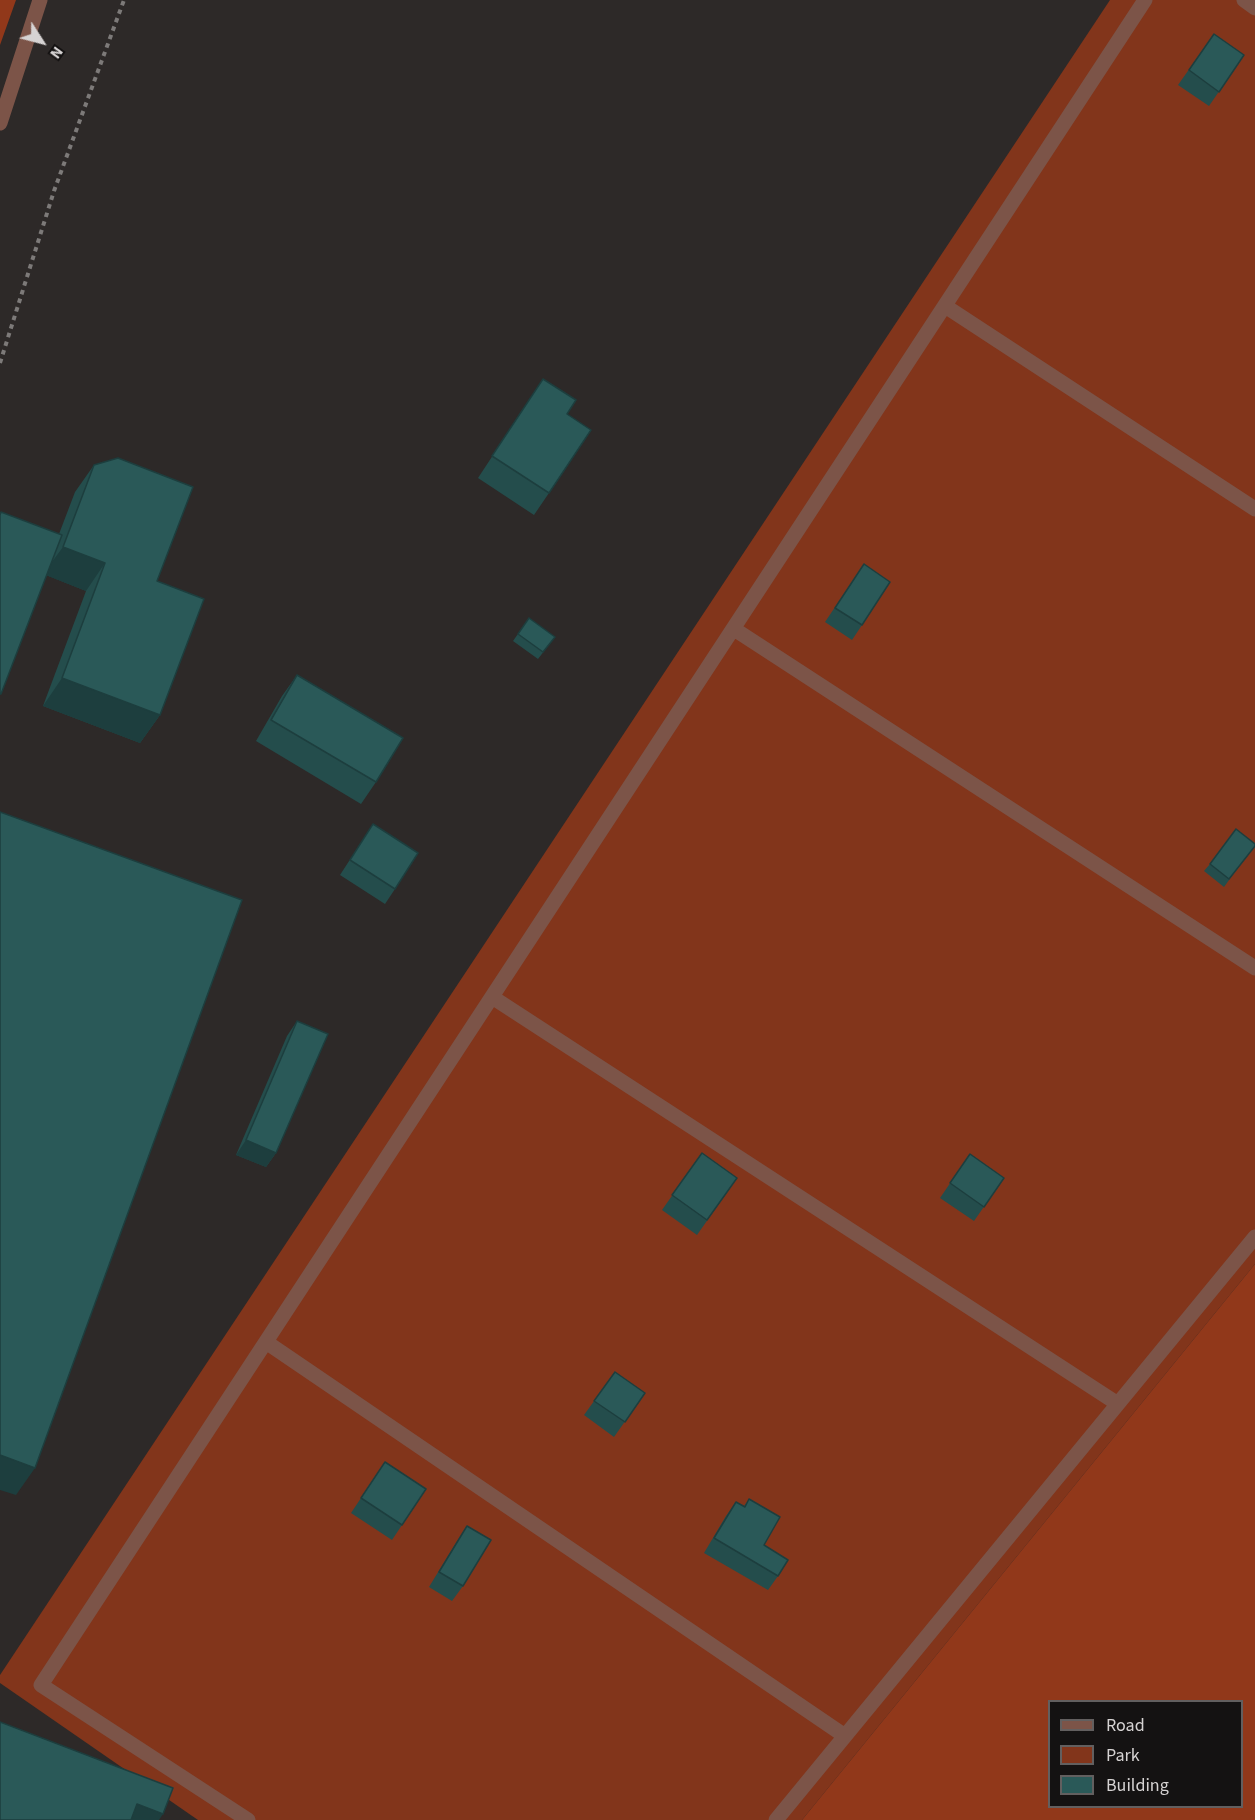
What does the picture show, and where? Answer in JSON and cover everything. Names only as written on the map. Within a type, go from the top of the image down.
[{"type":"street","points":[[0,123],[40,0]]},
{"type":"street","points":[[248,1820],[41,1684],[1145,0]]},
{"type":"street","points":[[1244,0],[1255,8]]},
{"type":"street","points":[[945,306],[1255,509]]},
{"type":"street","points":[[734,629],[1255,968]]},
{"type":"street","points":[[492,997],[1118,1404]]},
{"type":"street","points":[[776,1820],[1255,1237]]},
{"type":"street","points":[[266,1342],[845,1736]]},
{"type":"path","points":[[0,363],[54,191],[124,0]]},
{"type":"green space","points":[[1110,0],[1255,0],[1255,1264],[802,1820],[198,1820],[0,1683],[0,1675]]},
{"type":"shaded area","points":[[0,0],[16,0],[0,45]]},
{"type":"shaded area","points":[[1255,1264],[1255,1820],[802,1820]]},
{"type":"building","points":[[1214,34],[1244,55],[1219,92],[1189,70]]},
{"type":"building","points":[[543,379],[576,400],[567,414],[591,430],[549,493],[492,456]]},
{"type":"building","points":[[118,458],[193,487],[157,581],[204,599],[160,715],[62,678],[105,563],[63,547],[94,465]]},
{"type":"building","points":[[1,512],[62,535],[0,694],[0,515]]},
{"type":"building","points":[[864,564],[890,582],[862,625],[835,608]]},
{"type":"building","points":[[529,618],[555,637],[543,652],[518,634]]},
{"type":"building","points":[[297,675],[403,738],[376,782],[271,720]]},
{"type":"building","points":[[0,812],[242,900],[35,1468],[0,1455]]},
{"type":"building","points":[[373,824],[418,853],[395,889],[350,860]]},
{"type":"building","points":[[1236,829],[1255,846],[1229,879],[1210,864]]},
{"type":"building","points":[[297,1021],[328,1034],[276,1153],[246,1140]]},
{"type":"building","points":[[702,1153],[737,1178],[707,1220],[672,1195]]},
{"type":"building","points":[[970,1154],[1004,1178],[984,1207],[950,1183]]},
{"type":"building","points":[[615,1372],[645,1393],[625,1422],[594,1401]]},
{"type":"building","points":[[385,1462],[426,1489],[402,1525],[361,1498]]},
{"type":"building","points":[[749,1499],[780,1517],[764,1545],[788,1560],[778,1576],[714,1538],[736,1502],[745,1507]]},
{"type":"building","points":[[467,1526],[491,1540],[463,1586],[439,1572]]},
{"type":"building","points":[[0,1722],[173,1788],[163,1814],[137,1804],[131,1820],[0,1820]]}]
